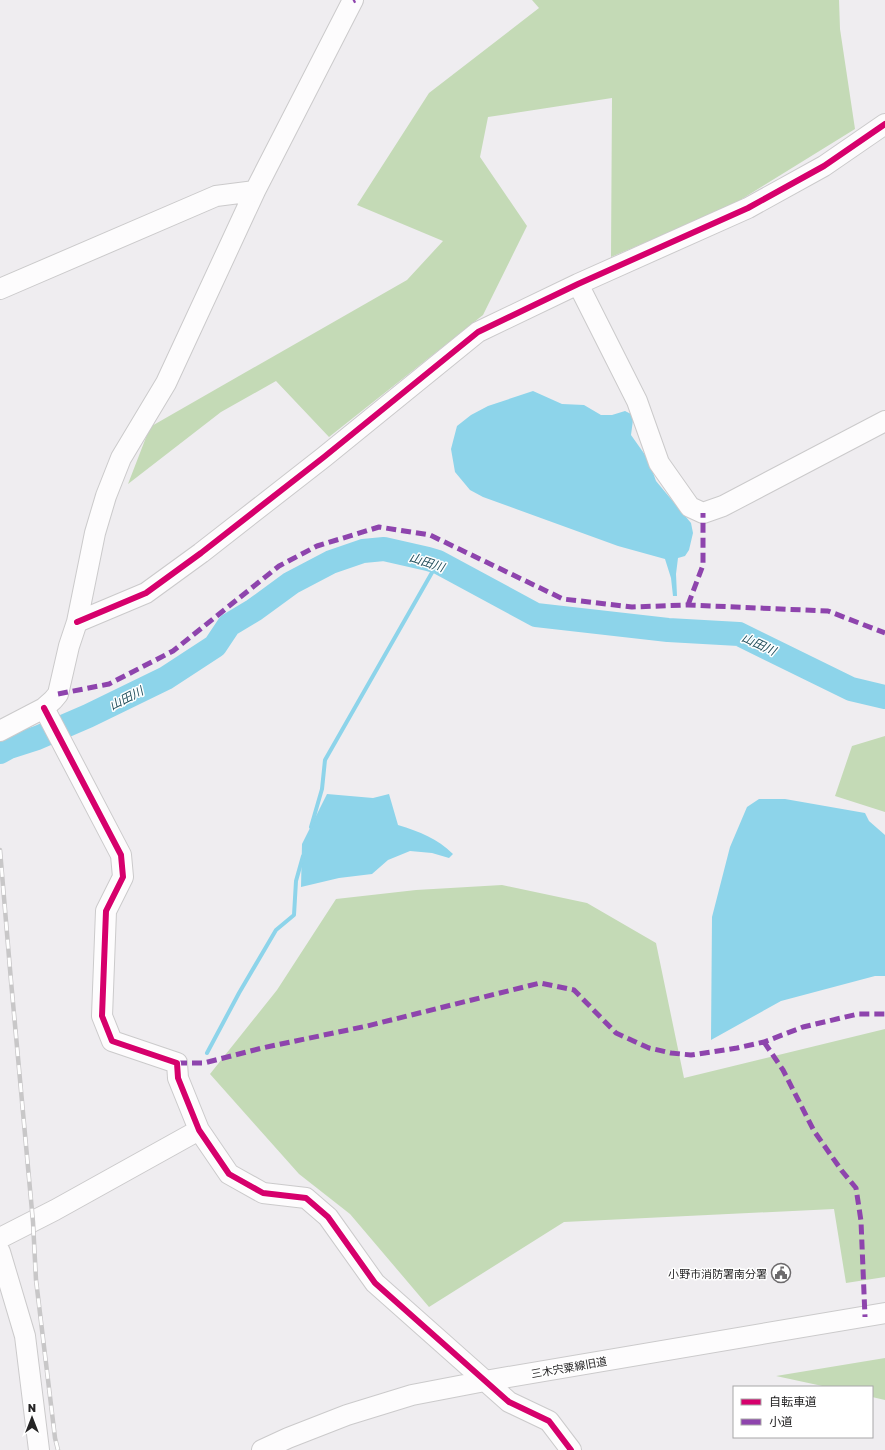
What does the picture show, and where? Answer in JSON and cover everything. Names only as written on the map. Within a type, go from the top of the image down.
[{"type":"street","points":[[0,731],[44,708],[58,694],[76,622],[95,533],[106,496],[121,458],[166,383],[255,191],[353,0]]},
{"type":"street","points":[[76,622],[146,593],[201,553],[324,458],[478,332],[578,284],[748,208],[824,166],[885,124]]},
{"type":"street","points":[[0,288],[216,196],[255,191]]},
{"type":"street","points":[[578,284],[637,401],[659,463],[690,507],[703,513],[723,506],[885,421]]},
{"type":"street","points":[[44,708],[121,855],[123,877],[106,911],[102,1016],[112,1041],[177,1063],[178,1078],[199,1130],[229,1174],[263,1193],[306,1198],[328,1216],[375,1282],[509,1402],[549,1421],[571,1450]]},
{"type":"street","points":[[0,1238],[55,1210],[199,1130]]},
{"type":"street","points":[[0,1252],[25,1336],[39,1450]]},
{"type":"street","name":"三木宍粟線旧道","points":[[262,1450],[347,1415],[412,1395],[485,1381],[885,1313]]},
{"type":"green space","points":[[532,0],[839,0],[840,29],[855,129],[729,207],[611,257],[612,98],[488,117],[480,157],[527,226],[483,315],[329,437],[276,381],[221,412],[128,484],[150,427],[407,280],[443,241],[357,205],[429,93],[539,8]]},
{"type":"green space","points":[[885,736],[885,812],[835,796],[852,746]]},
{"type":"green space","points":[[502,885],[587,903],[656,943],[684,1078],[885,1029],[885,1277],[846,1283],[834,1209],[564,1222],[429,1307],[350,1214],[299,1174],[210,1074],[277,990],[336,899],[416,890]]},
{"type":"green space","points":[[885,1358],[885,1400],[873,1397],[873,1386],[822,1386],[776,1376]]},
{"type":"water","points":[[533,391],[562,404],[584,405],[601,415],[612,415],[625,411],[631,414],[633,420],[631,435],[648,459],[656,481],[691,523],[693,533],[689,550],[685,556],[678,558],[676,574],[677,596],[673,596],[671,578],[665,559],[618,546],[483,497],[470,490],[455,472],[451,449],[457,426],[471,415],[488,406]]},
{"type":"water","points":[[327,794],[373,798],[389,794],[398,825],[428,836],[447,848],[453,854],[449,858],[432,853],[410,851],[388,860],[372,874],[339,878],[301,887],[302,844]]},
{"type":"water","points":[[759,799],[785,799],[865,813],[869,821],[885,835],[885,976],[875,976],[781,1001],[711,1040],[712,917],[730,847],[747,807]]},
{"type":"waterway","name":"山田川","points":[[0,752],[9,747],[37,738],[88,716],[166,678],[215,646],[229,625],[254,610],[291,583],[331,562],[363,551],[384,549],[438,562],[536,615],[668,630],[739,634],[851,689],[885,697]]},
{"type":"waterway","points":[[311,827],[322,789],[325,760],[438,562]]},
{"type":"waterway","points":[[207,1053],[239,993],[276,930],[294,915],[296,881],[303,856]]},
{"type":"railway","points":[[0,850],[33,1222],[36,1280],[55,1438],[58,1450]]},
{"type":"marked path","points":[[688,605],[703,565],[703,513]]},
{"type":"marked path","points":[[58,694],[109,684],[173,651],[279,566],[317,546],[379,527],[430,535],[563,599],[632,607],[688,605],[828,611],[885,633]]},
{"type":"marked path","points":[[177,1063],[204,1063],[262,1048],[367,1026],[540,983],[574,990],[616,1033],[649,1048],[671,1053],[691,1055],[764,1042],[803,1027],[858,1014],[885,1014]]},
{"type":"marked path","points":[[764,1042],[783,1070],[814,1131],[856,1188],[861,1221],[865,1317]]},
{"type":"cycle path","points":[[77,622],[146,593],[201,553],[324,457],[478,332],[578,284],[748,208],[824,166],[885,124]]},
{"type":"cycle path","points":[[44,708],[121,855],[123,877],[106,911],[102,1016],[112,1041],[177,1063],[178,1078],[199,1130],[229,1174],[263,1193],[306,1198],[328,1217],[375,1283],[509,1402],[549,1421],[571,1450]]},
{"type":"place","name":"小野市消防署南分署","points":[[781,1273]]}]
